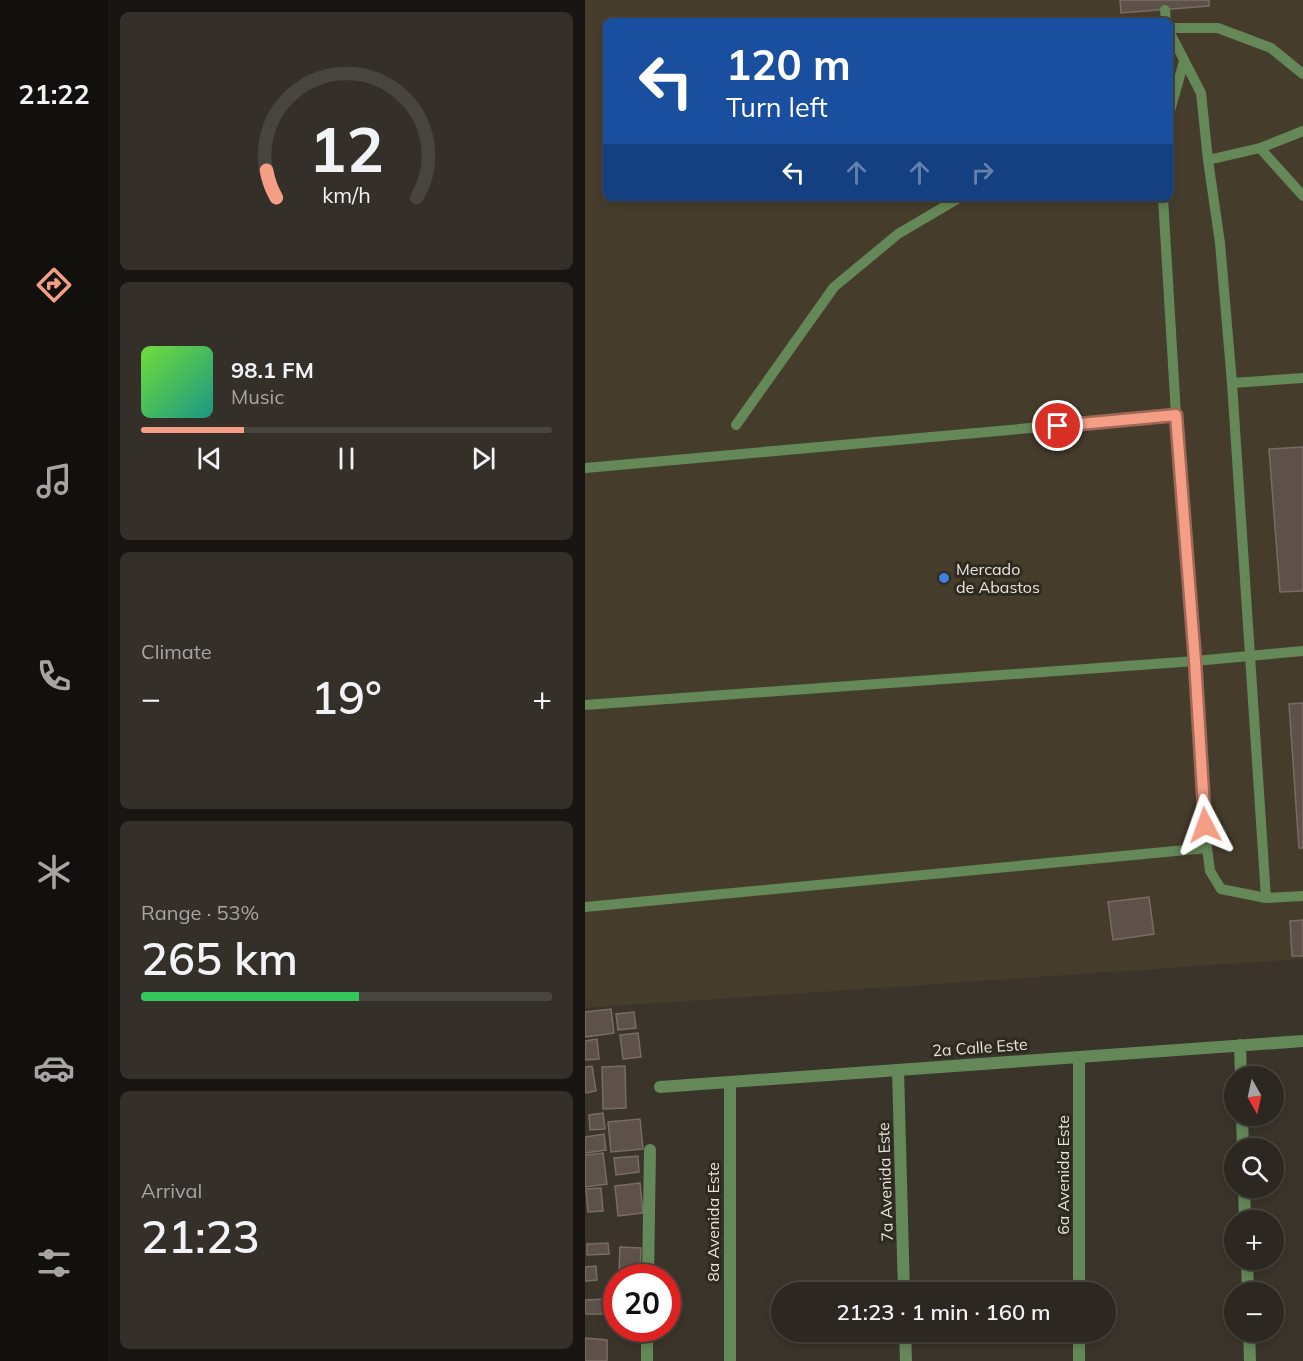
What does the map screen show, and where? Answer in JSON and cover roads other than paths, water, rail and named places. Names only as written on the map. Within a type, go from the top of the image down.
[{"type":"street","name":"2a Calle Este","points":[[660,1087],[1303,1041]]},
{"type":"street","points":[[1240,1045],[1241,1066]]},
{"type":"street","name":"6a Avenida Este","points":[[1079,1057],[1079,1282]]},
{"type":"street","name":"7a Avenida Este","points":[[898,1070],[904,1282]]},
{"type":"street","name":"8a Avenida Este","points":[[730,1082],[730,1361]]},
{"type":"street","points":[[648,1264],[649,1150]]},
{"type":"street","points":[[647,1342],[647,1361]]},
{"type":"street","points":[[905,1342],[906,1361]]},
{"type":"street","points":[[1079,1342],[1079,1361]]},
{"type":"street","points":[[1249,1342],[1250,1361]]},
{"type":"lane","points":[[1173,28],[1218,28],[1271,48],[1303,74]]},
{"type":"lane","points":[[1173,39],[1201,93],[1220,243],[1232,383],[1266,898]]},
{"type":"lane","points":[[1173,100],[1184,61]]},
{"type":"lane","points":[[1208,160],[1260,148],[1303,131]]},
{"type":"lane","points":[[1260,148],[1303,196]]},
{"type":"lane","points":[[736,425],[834,287],[898,234],[954,201]]},
{"type":"lane","points":[[1163,201],[1206,848],[1210,871],[1221,889],[1266,898],[1303,896]]},
{"type":"lane","points":[[1232,383],[1303,378]]},
{"type":"lane","points":[[585,468],[1176,415]]},
{"type":"lane","points":[[585,705],[1195,661],[1303,651]]},
{"type":"lane","points":[[585,907],[1206,848]]},
{"type":"place","name":"Mercado de Abastos","points":[[944,578]]}]
